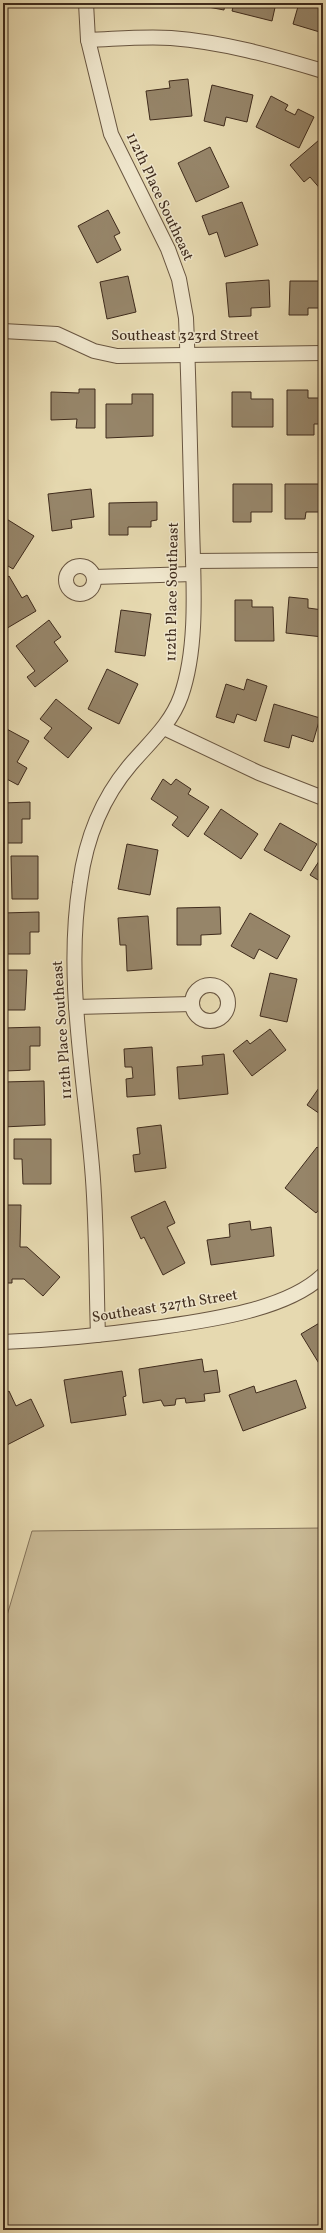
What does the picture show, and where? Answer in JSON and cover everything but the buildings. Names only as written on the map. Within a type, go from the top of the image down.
[{"type":"street","name":"112th Place Southeast","points":[[86,3],[88,40],[111,134],[168,249],[178,279],[186,318],[193,568],[192,634],[189,666],[178,705],[164,728],[131,764],[113,788],[103,805],[90,834],[77,899],[74,961],[76,1007],[92,1169],[98,1335]]},
{"type":"street","points":[[88,40],[170,38],[216,44],[263,53],[323,71]]},
{"type":"street","name":"Southeast 323rd Street","points":[[3,331],[56,334],[94,351],[117,356],[323,353]]},
{"type":"street","points":[[94,577],[193,568],[323,560]]},
{"type":"street","points":[[164,728],[259,773],[323,798]]},
{"type":"street","points":[[76,1007],[192,1004]]},
{"type":"street","name":"Southeast 327th Street","points":[[3,1342],[59,1340],[221,1318],[272,1304],[315,1283],[323,1275]]},
{"type":"shaded area","points":[[323,1528],[323,2230],[3,2230],[3,1629],[32,1531]]}]
